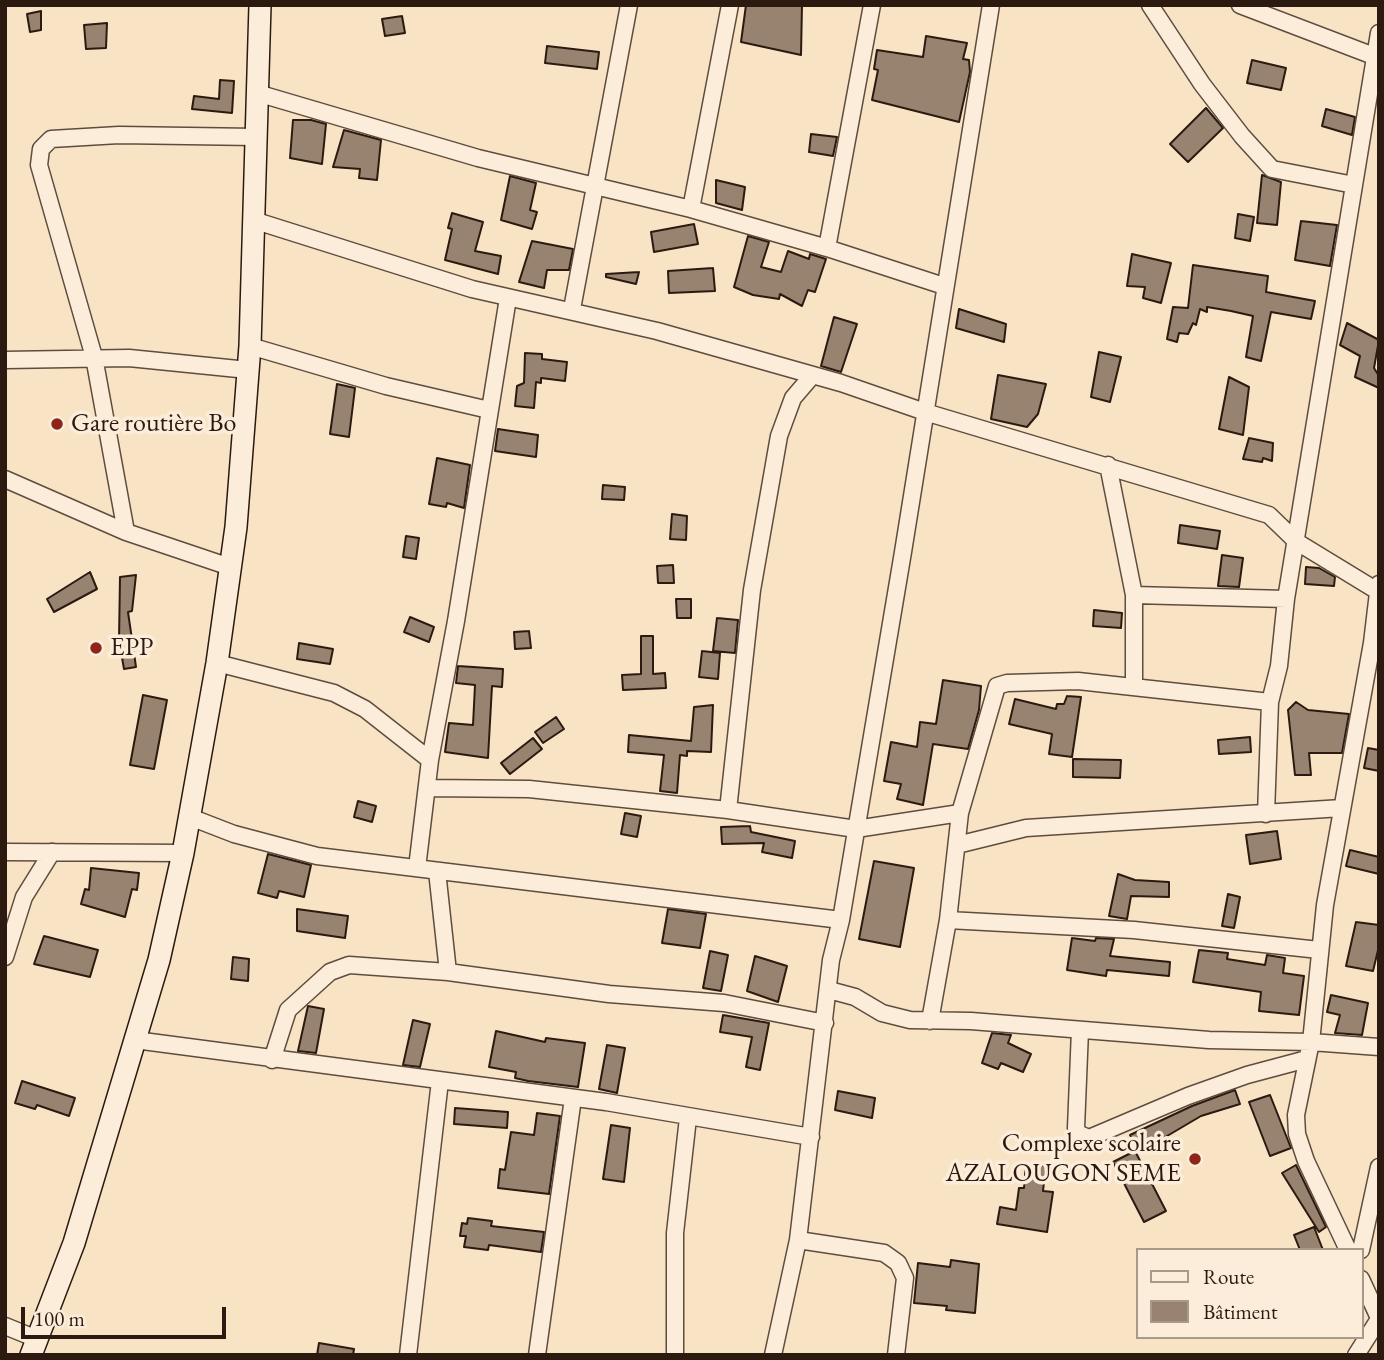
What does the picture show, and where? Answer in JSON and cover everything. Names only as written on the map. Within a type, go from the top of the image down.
[{"type":"main road","points":[[34,1347],[74,1243],[159,960],[183,853],[217,663],[236,527],[250,346],[260,5]]},
{"type":"street","points":[[572,309],[629,5]]},
{"type":"street","points":[[691,209],[730,5]]},
{"type":"street","points":[[827,248],[872,5]]},
{"type":"street","points":[[773,1355],[797,1240],[831,960],[841,920],[991,5]]},
{"type":"street","points":[[1150,5],[1202,84],[1242,136],[1272,169],[1354,185]]},
{"type":"street","points":[[1240,5],[1280,12],[1377,58]]},
{"type":"street","points":[[1265,814],[1270,702],[1279,666],[1286,599],[1379,33]]},
{"type":"street","points":[[257,93],[478,158],[691,209],[827,248],[944,286]]},
{"type":"street","points":[[126,532],[94,357],[39,165],[41,149],[51,139],[119,135],[256,137]]},
{"type":"street","points":[[253,220],[508,298],[572,309],[657,331],[811,377],[841,383],[925,412],[1269,515],[1297,542],[1378,589],[1372,643],[1319,950],[1311,1042],[1298,1105],[1297,1134],[1318,1188],[1347,1248]]},
{"type":"street","points":[[417,868],[430,760],[456,621],[508,298]]},
{"type":"street","points":[[250,346],[386,386],[489,410]]},
{"type":"street","points":[[5,360],[130,358],[248,370]]},
{"type":"street","points":[[729,810],[752,590],[774,460],[784,416],[811,377]]},
{"type":"street","points":[[1108,465],[1134,595],[1134,686]]},
{"type":"street","points":[[5,479],[126,532],[230,567]]},
{"type":"street","points":[[1134,595],[1286,599]]},
{"type":"street","points":[[217,663],[334,693],[365,709],[430,760]]},
{"type":"street","points":[[930,1021],[948,920],[960,813],[992,694],[997,686],[1007,683],[1079,681],[1270,702]]},
{"type":"street","points":[[427,788],[529,789],[729,810],[856,829],[960,813]]},
{"type":"street","points":[[957,845],[1026,828],[1342,808]]},
{"type":"street","points":[[190,817],[279,847],[317,856],[841,920]]},
{"type":"street","points":[[5,852],[183,853]]},
{"type":"street","points":[[5,957],[24,897],[52,852]]},
{"type":"street","points":[[437,871],[448,972]]},
{"type":"street","points":[[948,920],[1133,930],[1319,950]]},
{"type":"street","points":[[272,1060],[288,1010],[338,966],[371,965],[448,972],[609,994],[724,1003],[825,1023]]},
{"type":"street","points":[[829,990],[855,997],[882,1013],[910,1020],[1209,1041],[1311,1042],[1379,1048]]},
{"type":"street","points":[[1080,1030],[1076,1128],[1079,1134],[1090,1138],[1148,1110],[1199,1091],[1307,1059]]},
{"type":"street","points":[[135,1040],[573,1098],[811,1137]]},
{"type":"street","points":[[408,1355],[440,1081]]},
{"type":"street","points":[[537,1355],[573,1098]]},
{"type":"street","points":[[675,1355],[675,1233],[688,1118]]},
{"type":"street","points":[[1361,1248],[1379,1167]]},
{"type":"street","points":[[797,1240],[884,1253],[898,1263],[905,1278],[896,1355]]},
{"type":"street","points":[[1356,1355],[1379,1318],[1363,1283]]},
{"type":"street","points":[[5,1326],[34,1347]]},
{"type":"building","points":[[746,5],[802,5],[801,55],[741,42]]},
{"type":"building","points":[[41,11],[41,30],[30,32],[27,14]]},
{"type":"building","points":[[402,16],[405,33],[385,36],[382,19]]},
{"type":"building","points":[[107,23],[106,48],[86,49],[84,25]]},
{"type":"building","points":[[926,36],[967,43],[963,59],[969,60],[970,72],[959,122],[872,100],[878,70],[874,69],[877,50],[923,57]]},
{"type":"building","points":[[547,46],[599,52],[597,69],[545,63]]},
{"type":"building","points":[[1252,60],[1286,68],[1281,90],[1247,83]]},
{"type":"building","points":[[220,80],[234,81],[232,113],[192,109],[194,96],[219,99]]},
{"type":"building","points":[[1206,108],[1223,128],[1188,162],[1170,144]]},
{"type":"building","points":[[1326,109],[1355,117],[1352,135],[1322,126]]},
{"type":"building","points":[[293,120],[311,120],[326,124],[322,164],[290,158]]},
{"type":"building","points":[[344,130],[381,140],[377,180],[359,178],[360,169],[333,167]]},
{"type":"building","points":[[811,134],[837,137],[833,156],[809,152]]},
{"type":"building","points":[[1262,175],[1281,182],[1277,225],[1257,223]]},
{"type":"building","points":[[510,176],[536,183],[530,210],[537,212],[532,229],[501,220]]},
{"type":"building","points":[[716,180],[745,187],[742,210],[716,203]]},
{"type":"building","points":[[452,213],[483,222],[475,251],[501,256],[498,274],[445,260],[452,229],[448,228]]},
{"type":"building","points":[[1238,214],[1254,217],[1250,241],[1235,238]]},
{"type":"building","points":[[1301,221],[1337,225],[1330,266],[1295,260]]},
{"type":"building","points":[[694,224],[698,244],[654,252],[651,232]]},
{"type":"building","points":[[748,236],[769,242],[761,267],[781,272],[788,251],[809,259],[810,254],[826,259],[815,292],[808,290],[802,306],[780,294],[779,299],[753,295],[734,287]]},
{"type":"building","points":[[532,241],[573,249],[569,270],[547,270],[544,288],[519,282]]},
{"type":"building","points":[[1132,254],[1171,263],[1161,303],[1143,298],[1145,287],[1127,286]]},
{"type":"building","points":[[1193,265],[1268,276],[1266,292],[1315,301],[1311,319],[1271,312],[1261,361],[1246,357],[1253,316],[1207,307],[1207,312],[1200,309],[1196,325],[1193,323],[1188,334],[1179,333],[1177,342],[1167,339],[1173,307],[1188,308]]},
{"type":"building","points":[[713,268],[715,291],[669,293],[668,271]]},
{"type":"building","points":[[639,272],[636,284],[606,277],[606,274]]},
{"type":"building","points":[[959,309],[1006,324],[1004,342],[956,328]]},
{"type":"building","points":[[834,317],[857,324],[841,372],[821,366]]},
{"type":"building","points":[[1347,323],[1379,340],[1374,368],[1379,376],[1379,388],[1355,377],[1360,356],[1340,345]]},
{"type":"building","points":[[1099,352],[1121,357],[1110,402],[1091,397]]},
{"type":"building","points":[[525,353],[542,354],[542,359],[567,362],[565,381],[541,378],[541,383],[536,382],[534,408],[515,406],[517,386],[524,383]]},
{"type":"building","points":[[998,375],[1046,384],[1038,414],[1027,427],[991,419]]},
{"type":"building","points":[[1229,377],[1249,387],[1243,435],[1219,429]]},
{"type":"building","points":[[337,384],[355,388],[349,437],[330,434]]},
{"type":"building","points":[[498,429],[538,435],[536,457],[495,451]]},
{"type":"building","points":[[1249,438],[1273,443],[1272,461],[1263,458],[1262,462],[1243,459]]},
{"type":"building","points":[[437,458],[470,465],[464,508],[447,503],[446,507],[429,504]]},
{"type":"building","points":[[603,485],[625,487],[624,500],[602,499]]},
{"type":"building","points":[[672,514],[687,516],[686,540],[670,539]]},
{"type":"building","points":[[1180,525],[1220,531],[1217,549],[1178,543]]},
{"type":"building","points":[[406,536],[419,538],[416,559],[403,557]]},
{"type":"building","points":[[1222,555],[1243,558],[1239,587],[1218,586]]},
{"type":"building","points":[[673,565],[674,583],[658,583],[657,566]]},
{"type":"building","points":[[1306,567],[1319,568],[1335,577],[1334,586],[1305,584]]},
{"type":"building","points":[[90,572],[97,589],[54,612],[47,599]]},
{"type":"building","points":[[136,575],[132,611],[128,612],[136,667],[124,669],[119,641],[120,577]]},
{"type":"building","points":[[676,599],[691,599],[691,618],[677,618]]},
{"type":"building","points":[[1094,610],[1122,613],[1121,628],[1093,626]]},
{"type":"building","points":[[410,617],[434,627],[429,642],[404,632]]},
{"type":"building","points":[[717,618],[738,620],[735,653],[713,651]]},
{"type":"building","points":[[529,631],[531,648],[515,649],[514,632]]},
{"type":"building","points":[[641,636],[653,636],[653,674],[665,673],[666,688],[623,690],[622,675],[641,674]]},
{"type":"building","points":[[299,643],[333,649],[330,664],[297,659]]},
{"type":"building","points":[[702,651],[720,653],[718,679],[699,677]]},
{"type":"building","points":[[458,666],[503,669],[502,687],[492,686],[488,758],[445,752],[449,723],[473,725],[475,685],[456,683]]},
{"type":"building","points":[[943,680],[981,686],[979,710],[968,749],[933,744],[923,805],[897,799],[901,784],[884,781],[891,742],[917,747],[920,722],[936,724]]},
{"type":"building","points":[[143,695],[167,700],[154,769],[130,765]]},
{"type":"building","points":[[1067,696],[1081,697],[1072,757],[1049,754],[1052,734],[1009,724],[1015,699],[1056,709],[1057,704],[1064,704]]},
{"type":"building","points":[[1296,702],[1308,710],[1349,714],[1342,753],[1309,753],[1311,775],[1295,775],[1288,710]]},
{"type":"building","points":[[713,705],[711,752],[687,751],[687,756],[680,755],[677,793],[660,791],[664,755],[628,752],[629,735],[691,741],[694,707]]},
{"type":"building","points":[[556,717],[564,729],[543,743],[535,732]]},
{"type":"building","points":[[1250,737],[1251,752],[1219,754],[1218,740]]},
{"type":"building","points":[[533,738],[542,749],[510,774],[501,763]]},
{"type":"building","points":[[1368,748],[1379,750],[1379,771],[1364,768]]},
{"type":"building","points":[[1073,759],[1121,760],[1120,778],[1073,777]]},
{"type":"building","points":[[358,801],[376,806],[372,822],[354,817]]},
{"type":"building","points":[[625,813],[641,816],[637,837],[621,834]]},
{"type":"building","points":[[750,826],[751,832],[795,841],[792,858],[762,852],[764,843],[722,844],[721,827]]},
{"type":"building","points":[[1277,831],[1281,859],[1250,864],[1246,835]]},
{"type":"building","points":[[1350,850],[1379,857],[1379,874],[1346,866]]},
{"type":"building","points":[[268,854],[311,865],[304,897],[279,891],[277,898],[258,893]]},
{"type":"building","points":[[874,861],[914,868],[900,947],[859,939]]},
{"type":"building","points":[[91,868],[139,873],[137,890],[132,889],[125,917],[81,904],[85,889],[89,890]]},
{"type":"building","points":[[1118,874],[1135,880],[1169,882],[1169,897],[1131,896],[1127,919],[1109,916]]},
{"type":"building","points":[[1228,894],[1240,897],[1234,928],[1222,926]]},
{"type":"building","points":[[297,909],[348,916],[345,938],[297,931]]},
{"type":"building","points":[[668,909],[706,914],[700,948],[662,943]]},
{"type":"building","points":[[1356,922],[1379,925],[1379,946],[1373,971],[1346,966]]},
{"type":"building","points":[[44,936],[98,950],[90,977],[34,964]]},
{"type":"building","points":[[1072,938],[1095,941],[1096,938],[1114,939],[1110,956],[1170,962],[1169,976],[1107,970],[1106,976],[1067,970]]},
{"type":"building","points":[[1199,950],[1228,953],[1227,959],[1265,965],[1267,955],[1285,958],[1283,973],[1304,976],[1299,1015],[1259,1011],[1261,992],[1193,982]]},
{"type":"building","points":[[710,951],[728,955],[721,991],[703,988]]},
{"type":"building","points":[[755,956],[787,966],[778,1002],[747,991]]},
{"type":"building","points":[[233,957],[249,959],[248,981],[231,979]]},
{"type":"building","points":[[1331,995],[1368,1003],[1362,1035],[1335,1033],[1340,1015],[1327,1012]]},
{"type":"building","points":[[308,1006],[324,1009],[316,1053],[298,1051]]},
{"type":"building","points":[[723,1015],[769,1023],[760,1070],[746,1067],[752,1037],[720,1032]]},
{"type":"building","points":[[413,1020],[430,1024],[420,1067],[403,1065]]},
{"type":"building","points":[[496,1031],[545,1042],[546,1038],[585,1043],[578,1087],[528,1081],[515,1078],[516,1072],[489,1067]]},
{"type":"building","points":[[992,1033],[1011,1035],[1008,1043],[1031,1054],[1023,1072],[1001,1063],[998,1069],[982,1063]]},
{"type":"building","points":[[607,1045],[625,1048],[617,1093],[599,1089]]},
{"type":"building","points":[[22,1081],[75,1098],[69,1116],[37,1105],[35,1109],[15,1103]]},
{"type":"building","points":[[1235,1090],[1240,1104],[1201,1116],[1140,1152],[1130,1135],[1192,1106]]},
{"type":"building","points":[[838,1091],[875,1098],[872,1118],[835,1110]]},
{"type":"building","points":[[1270,1095],[1291,1148],[1270,1156],[1249,1102]]},
{"type":"building","points":[[455,1108],[508,1112],[507,1128],[454,1124]]},
{"type":"building","points":[[537,1113],[560,1116],[549,1194],[498,1188],[500,1169],[505,1170],[511,1132],[534,1135]]},
{"type":"building","points":[[611,1125],[630,1128],[624,1182],[603,1179]]},
{"type":"building","points":[[1135,1151],[1166,1211],[1144,1222],[1113,1162]]},
{"type":"building","points":[[1026,1164],[1046,1166],[1043,1191],[1053,1192],[1047,1232],[997,1224],[1000,1207],[1016,1210],[1019,1188],[1024,1188]]},
{"type":"building","points":[[1296,1165],[1326,1227],[1319,1232],[1282,1173]]},
{"type":"building","points":[[468,1218],[492,1221],[491,1226],[544,1232],[541,1252],[489,1245],[488,1250],[464,1247],[466,1236],[460,1236],[462,1223],[467,1224]]},
{"type":"building","points":[[1314,1227],[1322,1248],[1299,1248],[1294,1235]]},
{"type":"building","points":[[951,1260],[979,1264],[975,1313],[946,1310],[947,1306],[914,1303],[918,1263],[950,1267]]},
{"type":"building","points":[[319,1343],[354,1349],[353,1355],[317,1355]]},
{"type":"place","name":"Gare routière Bo","points":[[57,424]]},
{"type":"place","name":"EPP","points":[[96,648]]},
{"type":"place","name":"Complexe scolaire AZALOUGON SEME","points":[[1195,1159]]}]
